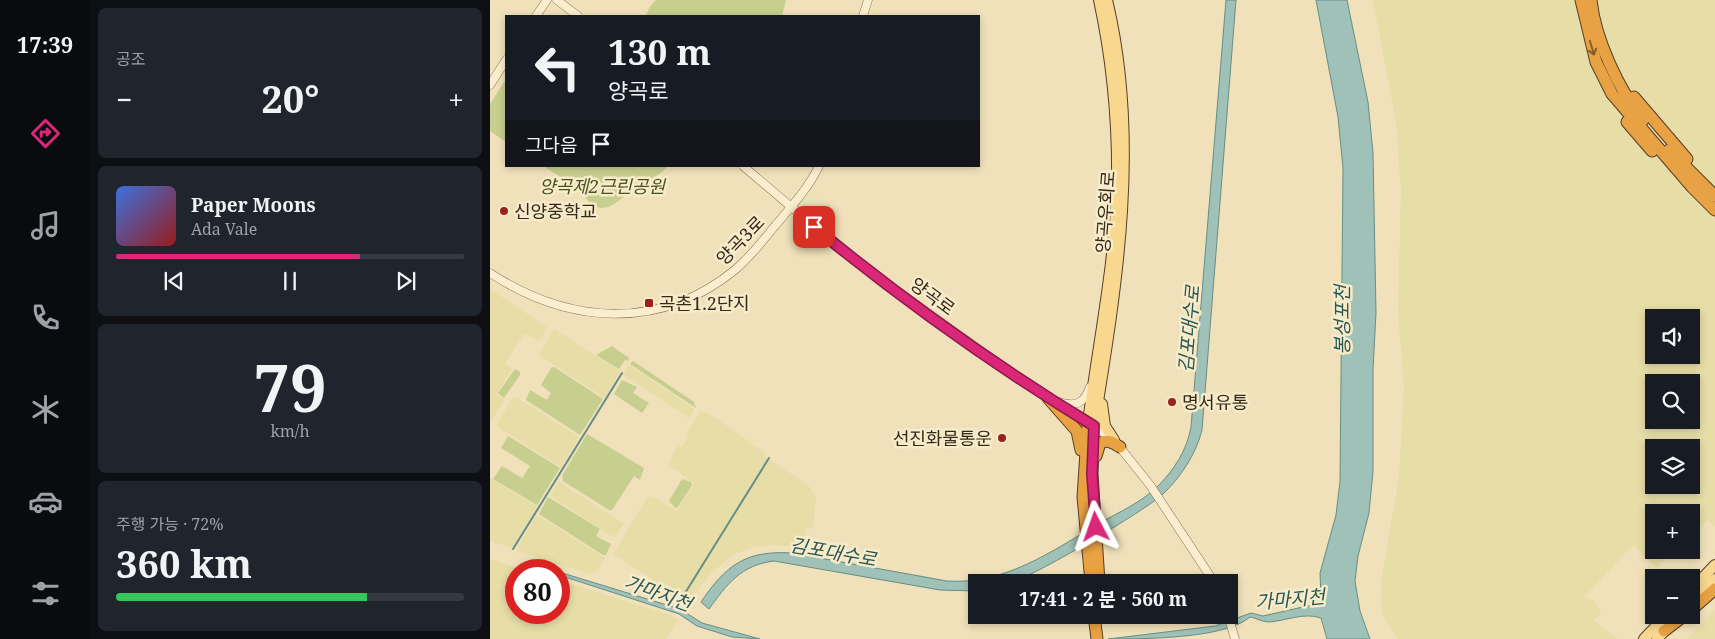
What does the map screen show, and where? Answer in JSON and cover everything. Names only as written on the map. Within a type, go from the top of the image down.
[{"type":"highway","points":[[1581,0],[1596,62],[1612,94],[1697,185],[1715,196]]},
{"type":"highway","points":[[1591,0],[1603,46],[1625,90],[1648,126],[1697,185],[1715,210]]},
{"type":"highway","points":[[1048,398],[1077,431],[1080,441],[1083,497],[1089,513]]},
{"type":"highway","points":[[1083,497],[1091,424]]},
{"type":"highway","points":[[1091,424],[1092,474],[1089,513],[1092,548],[1091,574]]},
{"type":"highway","points":[[1092,474],[1100,443],[1108,441],[1117,444]]},
{"type":"highway","points":[[1092,548],[1097,574]]},
{"type":"highway","points":[[1700,602],[1715,589]]},
{"type":"highway","points":[[1661,635],[1674,624]]},
{"type":"main road","name":"양곡우회로","points":[[1091,424],[1095,369],[1107,284],[1117,186],[1113,92],[1099,0]]},
{"type":"main road","name":"양곡우회로","points":[[1091,424],[1100,387],[1116,280],[1124,183],[1122,93],[1107,0]]},
{"type":"main road","points":[[1100,387],[1105,426],[1117,444]]},
{"type":"main road","points":[[1700,581],[1715,565]]},
{"type":"main road","points":[[1700,595],[1715,579]]},
{"type":"main road","points":[[1644,639],[1658,624]]},
{"type":"main road","points":[[1661,635],[1671,624]]},
{"type":"street","points":[[537,15],[547,0]]},
{"type":"street","points":[[557,0],[577,15]]},
{"type":"street","points":[[863,15],[868,0]]},
{"type":"street","points":[[490,85],[505,62]]},
{"type":"street","name":"양곡로","points":[[744,167],[855,261],[1048,398],[1091,424],[1117,444],[1161,500],[1209,574]]},
{"type":"street","name":"양곡3로","points":[[490,272],[523,293],[566,309],[608,315],[648,311],[684,300],[728,275],[745,261],[791,207],[818,167]]},
{"type":"street","points":[[1048,398],[1066,404],[1076,405],[1082,403],[1095,369]]},
{"type":"street","points":[[1230,624],[1234,636]]},
{"type":"shaded area","points":[[1373,0],[1715,0],[1715,527],[1707,520],[1700,527],[1700,504],[1645,504],[1645,556],[1633,545],[1584,597],[1595,601],[1601,613],[1594,621],[1618,639],[1398,639],[1382,615],[1381,583],[1399,478],[1404,386],[1398,313],[1401,191],[1396,123]]},
{"type":"shaded area","points":[[490,289],[547,327],[541,339],[537,340],[526,334],[523,335],[505,364],[512,369],[496,394],[503,398],[504,401],[490,422]]},
{"type":"shaded area","points":[[554,329],[620,371],[605,398],[539,355]]},
{"type":"shaded area","points":[[629,365],[694,409],[691,416],[689,418],[625,376],[623,374]]},
{"type":"shaded area","points":[[513,397],[516,397],[579,437],[561,467],[498,427],[497,424]]},
{"type":"shaded area","points":[[701,411],[715,417],[763,452],[767,459],[681,598],[613,554],[647,498],[651,496],[677,511],[694,483],[668,465],[678,445],[681,447],[689,436],[686,434]]},
{"type":"shaded area","points":[[771,460],[809,486],[816,496],[813,529],[807,527],[802,547],[771,545],[751,548],[736,553],[713,571],[693,596],[689,599],[683,599],[739,506]]},
{"type":"shaded area","points":[[490,478],[537,506],[512,548],[490,541]]},
{"type":"shaded area","points":[[558,481],[624,524],[616,535],[613,537],[551,496]]},
{"type":"shaded area","points":[[539,516],[605,558],[597,570],[590,574],[570,568],[570,559],[542,559],[516,551],[535,517]]},
{"type":"shaded area","points":[[490,559],[505,564],[505,624],[570,624],[570,583],[673,616],[678,620],[666,639],[490,639]]},
{"type":"shaded area","points":[[1648,559],[1666,559],[1657,568]]},
{"type":"shaded area","points":[[1715,610],[1715,639],[1687,639]]},
{"type":"green space","points":[[656,0],[786,0],[782,15],[646,15],[649,8]]},
{"type":"green space","name":"양곡제2근린공원","points":[[505,81],[505,141],[490,131],[490,104]]},
{"type":"green space","name":"양곡제2근린공원","points":[[545,167],[667,167],[632,189],[613,205],[607,207],[595,206],[576,187]]},
{"type":"green space","points":[[612,346],[629,358],[628,361],[625,360],[619,369],[596,355]]},
{"type":"green space","points":[[633,361],[694,402],[696,408],[630,364]]},
{"type":"green space","points":[[554,367],[603,399],[580,435],[526,400],[530,390],[547,400],[551,393],[541,385],[551,368]]},
{"type":"green space","points":[[515,369],[520,372],[520,375],[504,398],[498,393]]},
{"type":"green space","points":[[622,380],[637,387],[633,393],[649,403],[642,413],[614,394]]},
{"type":"green space","points":[[587,434],[644,468],[640,480],[634,476],[612,510],[609,510],[563,481],[562,476]]},
{"type":"green space","points":[[508,436],[560,468],[537,505],[493,479],[502,466],[522,478],[530,466],[501,448]]},
{"type":"green space","points":[[682,479],[691,482],[692,485],[678,507],[675,508],[669,501]]},
{"type":"green space","points":[[548,497],[600,529],[596,536],[611,544],[606,555],[603,555],[539,514]]},
{"type":"water","points":[[1226,0],[1236,0],[1202,430],[1199,439],[1187,465],[1176,480],[1153,502],[1113,528],[1040,570],[1031,574],[1002,574],[1046,555],[1152,492],[1164,480],[1183,452],[1191,427]]},
{"type":"water","name":"봉성포천","points":[[1316,0],[1347,0],[1368,102],[1373,153],[1376,313],[1373,369],[1373,471],[1369,513],[1358,556],[1355,581],[1360,611],[1370,639],[1327,639],[1321,618],[1315,616],[1295,617],[1269,622],[1250,617],[1238,624],[1238,618],[1251,613],[1263,616],[1316,604],[1321,599],[1320,573],[1336,515],[1340,481],[1343,168],[1338,117]]},
{"type":"water","points":[[792,553],[947,581],[968,581],[968,591],[940,590],[774,561],[762,563],[744,571],[729,584],[709,609],[701,602],[719,578],[729,569],[750,557],[762,554]]},
{"type":"water","points":[[570,575],[680,609],[702,623],[760,639],[732,637],[697,626],[679,614],[570,579]]},
{"type":"water","points":[[1221,624],[1238,624],[1203,634],[1141,639],[1108,639]]},
{"type":"waterway","points":[[513,549],[622,373]]},
{"type":"waterway","name":"가마지천","points":[[682,598],[769,458]]},
{"type":"place","name":"신양중학교","points":[[504,211]]},
{"type":"place","name":"곡촌1.2단지","points":[[649,303]]},
{"type":"place","name":"명서유통","points":[[1172,402]]},
{"type":"place","name":"선진화물통운","points":[[1002,438]]},
{"type":"route","points":[[814,227],[855,261],[1026,384],[1094,426],[1092,474],[1096,527]]},
{"type":"water label","name":"김포대수로","points":[[1189,329]]},
{"type":"water label","name":"김포대수로","points":[[833,552]]}]
